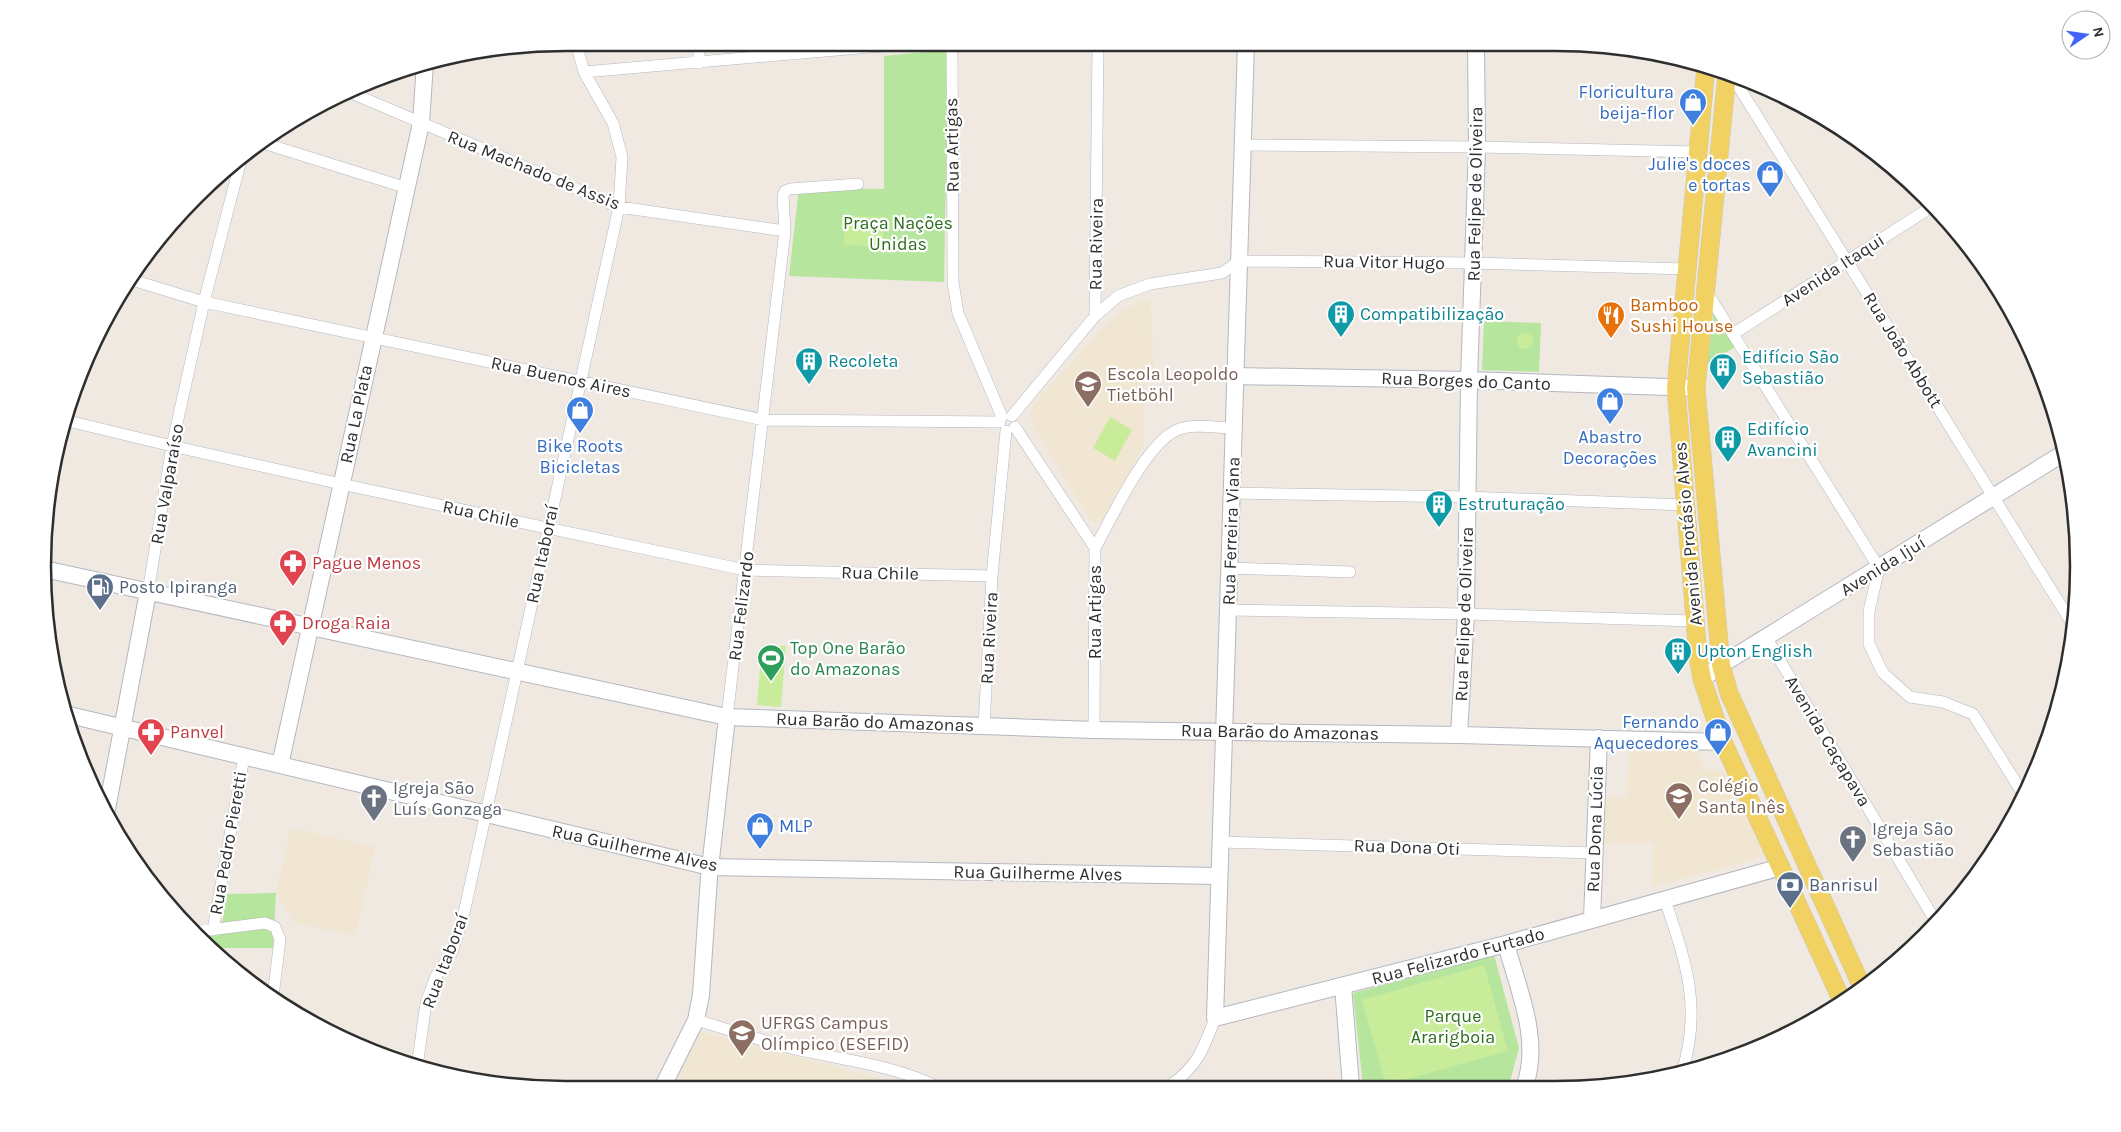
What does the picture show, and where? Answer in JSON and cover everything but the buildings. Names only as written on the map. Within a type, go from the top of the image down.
[{"type":"main road","name":"Avenida Protásio Alves","points":[[1705,74],[1676,388],[1694,621],[1702,679],[1723,742],[1839,995]]},
{"type":"main road","name":"Avenida Protásio Alves","points":[[1727,81],[1696,388],[1721,665],[1729,693],[1859,981]]},
{"type":"street","name":"Rua Itaboraí","points":[[418,1058],[426,1003],[436,976],[452,952],[464,913],[619,207],[622,157],[613,123],[584,72],[578,51]]},
{"type":"street","points":[[699,51],[699,63]]},
{"type":"street","points":[[584,72],[699,63],[796,51]]},
{"type":"street","name":"Rua Artigas","points":[[952,51],[953,282],[958,312],[1007,423],[1095,548],[1094,730]]},
{"type":"street","name":"Rua Riveira","points":[[984,726],[992,576],[1007,423],[1095,316],[1098,51]]},
{"type":"street","name":"Rua Ferreira Viana","points":[[1215,1018],[1246,51]]},
{"type":"street","name":"Rua Felipe de Oliveira","points":[[1459,735],[1466,614],[1469,380],[1477,147],[1476,51]]},
{"type":"street","name":"Rua La Plata","points":[[280,765],[372,338],[421,123],[424,72]]},
{"type":"street","name":"Rua João Abbott","points":[[1738,85],[2067,615]]},
{"type":"street","name":"Rua Machado de Assis","points":[[357,95],[619,207],[785,231]]},
{"type":"street","points":[[270,145],[407,188]]},
{"type":"street","points":[[1243,145],[1477,147],[1698,152]]},
{"type":"street","name":"Rua Valparaíso","points":[[108,802],[148,592],[172,446],[204,302],[238,170]]},
{"type":"street","name":"Rua Felizardo","points":[[666,1081],[696,1020],[703,976],[710,867],[785,231],[782,196],[785,191],[790,189],[858,184]]},
{"type":"street","name":"Avenida Itaqui","points":[[1733,334],[1926,210]]},
{"type":"street","points":[[1095,316],[1118,296],[1150,284],[1222,273],[1239,260]]},
{"type":"street","name":"Rua Vitor Hugo","points":[[1239,260],[1474,263],[1687,269]]},
{"type":"street","name":"Rua Buenos Aires","points":[[138,281],[204,302],[764,420],[1007,423]]},
{"type":"street","points":[[1706,291],[1879,568],[1869,611],[1869,644],[1883,673],[1910,697],[1943,702],[1973,714],[2019,789]]},
{"type":"street","name":"Rua Borges do Canto","points":[[1235,376],[1469,380],[1696,388]]},
{"type":"street","name":"Rua Chile","points":[[72,422],[342,484],[745,570],[992,576]]},
{"type":"street","points":[[1095,548],[1136,475],[1163,440],[1177,430],[1192,427],[1234,428]]},
{"type":"street","name":"Avenida Ijuí","points":[[1702,679],[1721,665],[2058,458]]},
{"type":"street","points":[[1232,493],[1468,497],[1686,505]]},
{"type":"street","points":[[1230,568],[1350,572]]},
{"type":"street","name":"Rua Barão do Amazonas","points":[[51,571],[727,717],[1094,730],[1459,735],[1723,742]]},
{"type":"street","points":[[1229,610],[1466,614],[1694,621]]},
{"type":"street","name":"Avenida Caçapava","points":[[1766,638],[1932,916]]},
{"type":"street","name":"Rua Guilherme Alves","points":[[74,716],[710,867],[1219,876]]},
{"type":"street","name":"Rua Dona Lúcia","points":[[1592,919],[1598,738]]},
{"type":"street","name":"Rua Pedro Pieretti","points":[[212,930],[244,757]]},
{"type":"street","name":"Rua Dona Oti","points":[[1220,842],[1594,852]]},
{"type":"street","name":"Rua Felizardo Furtado","points":[[1215,1018],[1506,944],[1781,867]]},
{"type":"street","points":[[1665,900],[1682,950],[1691,989],[1692,1016],[1685,1064]]},
{"type":"street","points":[[203,931],[265,923],[275,927],[280,939],[274,989]]},
{"type":"street","points":[[1506,944],[1531,1038],[1531,1061],[1526,1081]]},
{"type":"street","points":[[1343,986],[1351,1081]]},
{"type":"street","points":[[1177,1081],[1183,1077],[1202,1052],[1215,1018]]},
{"type":"street","points":[[696,1020],[792,1048],[875,1064],[925,1081]]},
{"type":"shaded area","name":"Escola Leopoldo Tietböhl","points":[[1150,298],[1154,376],[1144,379],[1143,448],[1101,521],[1096,522],[1090,519],[1036,431],[1031,420],[1031,411],[1034,404],[1106,324],[1123,310]]},
{"type":"shaded area","name":"Colégio Santa Inês","points":[[1628,749],[1696,750],[1705,770],[1732,771],[1770,855],[1652,887],[1653,843],[1603,844],[1604,797],[1627,797]]},
{"type":"shaded area","points":[[291,828],[375,847],[355,936],[295,923],[276,893]]},
{"type":"shaded area","name":"UFRGS Campus Olímpico (ESEFID)","points":[[700,1032],[889,1081],[676,1081]]},
{"type":"green space","name":"Praça Nações Unidas","points":[[948,51],[944,282],[789,276],[799,188],[884,189],[884,56]]},
{"type":"green space","points":[[845,216],[884,217],[883,246],[844,245]]},
{"type":"green space","points":[[1714,312],[1735,347],[1707,364]]},
{"type":"green space","points":[[1484,321],[1541,323],[1539,372],[1482,370]]},
{"type":"green space","points":[[1522,333],[1528,333],[1533,338],[1531,347],[1522,349],[1517,344],[1517,338]]},
{"type":"green space","points":[[1110,417],[1132,430],[1115,461],[1093,448]]},
{"type":"green space","name":"Top One Barão do Amazonas","points":[[762,645],[786,646],[781,707],[757,705]]},
{"type":"green space","points":[[276,893],[273,948],[222,948],[209,936],[220,935],[227,894]]},
{"type":"green space","name":"Parque Ararigboia","points":[[1494,955],[1519,1048],[1510,1081],[1362,1081],[1353,993]]},
{"type":"green space","name":"Parque Ararigboia","points":[[1484,965],[1508,1051],[1400,1081],[1385,1081],[1362,1000]]},
{"type":"place","name":"Floricultura beija-flor","points":[[1693,126]]},
{"type":"place","name":"Julie's doces e tortas","points":[[1770,198]]},
{"type":"place","name":"Compatibilização","points":[[1341,338]]},
{"type":"place","name":"Bamboo Sushi House","points":[[1611,339]]},
{"type":"place","name":"Recoleta","points":[[809,385]]},
{"type":"place","name":"Edifício São Sebastião","points":[[1723,391]]},
{"type":"place","name":"Escola Leopoldo Tietböhl","points":[[1088,408]]},
{"type":"place","name":"Abastro Decorações","points":[[1610,425]]},
{"type":"place","name":"Bike Roots Bicicletas","points":[[580,434]]},
{"type":"place","name":"Edifício Avancini","points":[[1728,463]]},
{"type":"place","name":"Estruturação","points":[[1439,528]]},
{"type":"place","name":"Pague Menos","points":[[293,587]]},
{"type":"place","name":"Posto Ipiranga","points":[[100,611]]},
{"type":"place","name":"Droga Raia","points":[[283,647]]},
{"type":"place","name":"Upton English","points":[[1678,675]]},
{"type":"place","name":"Top One Barão do Amazonas","points":[[771,682]]},
{"type":"place","name":"Panvel","points":[[151,756]]},
{"type":"place","name":"Fernando Aquecedores","points":[[1718,756]]},
{"type":"place","name":"Colégio Santa Inês","points":[[1679,820]]},
{"type":"place","name":"Igreja São Luís Gonzaga","points":[[374,822]]},
{"type":"place","name":"MLP","points":[[760,850]]},
{"type":"place","name":"Igreja São Sebastião","points":[[1853,863]]},
{"type":"place","name":"Banrisul","points":[[1790,909]]},
{"type":"place","name":"UFRGS Campus Olímpico (ESEFID)","points":[[742,1057]]}]
